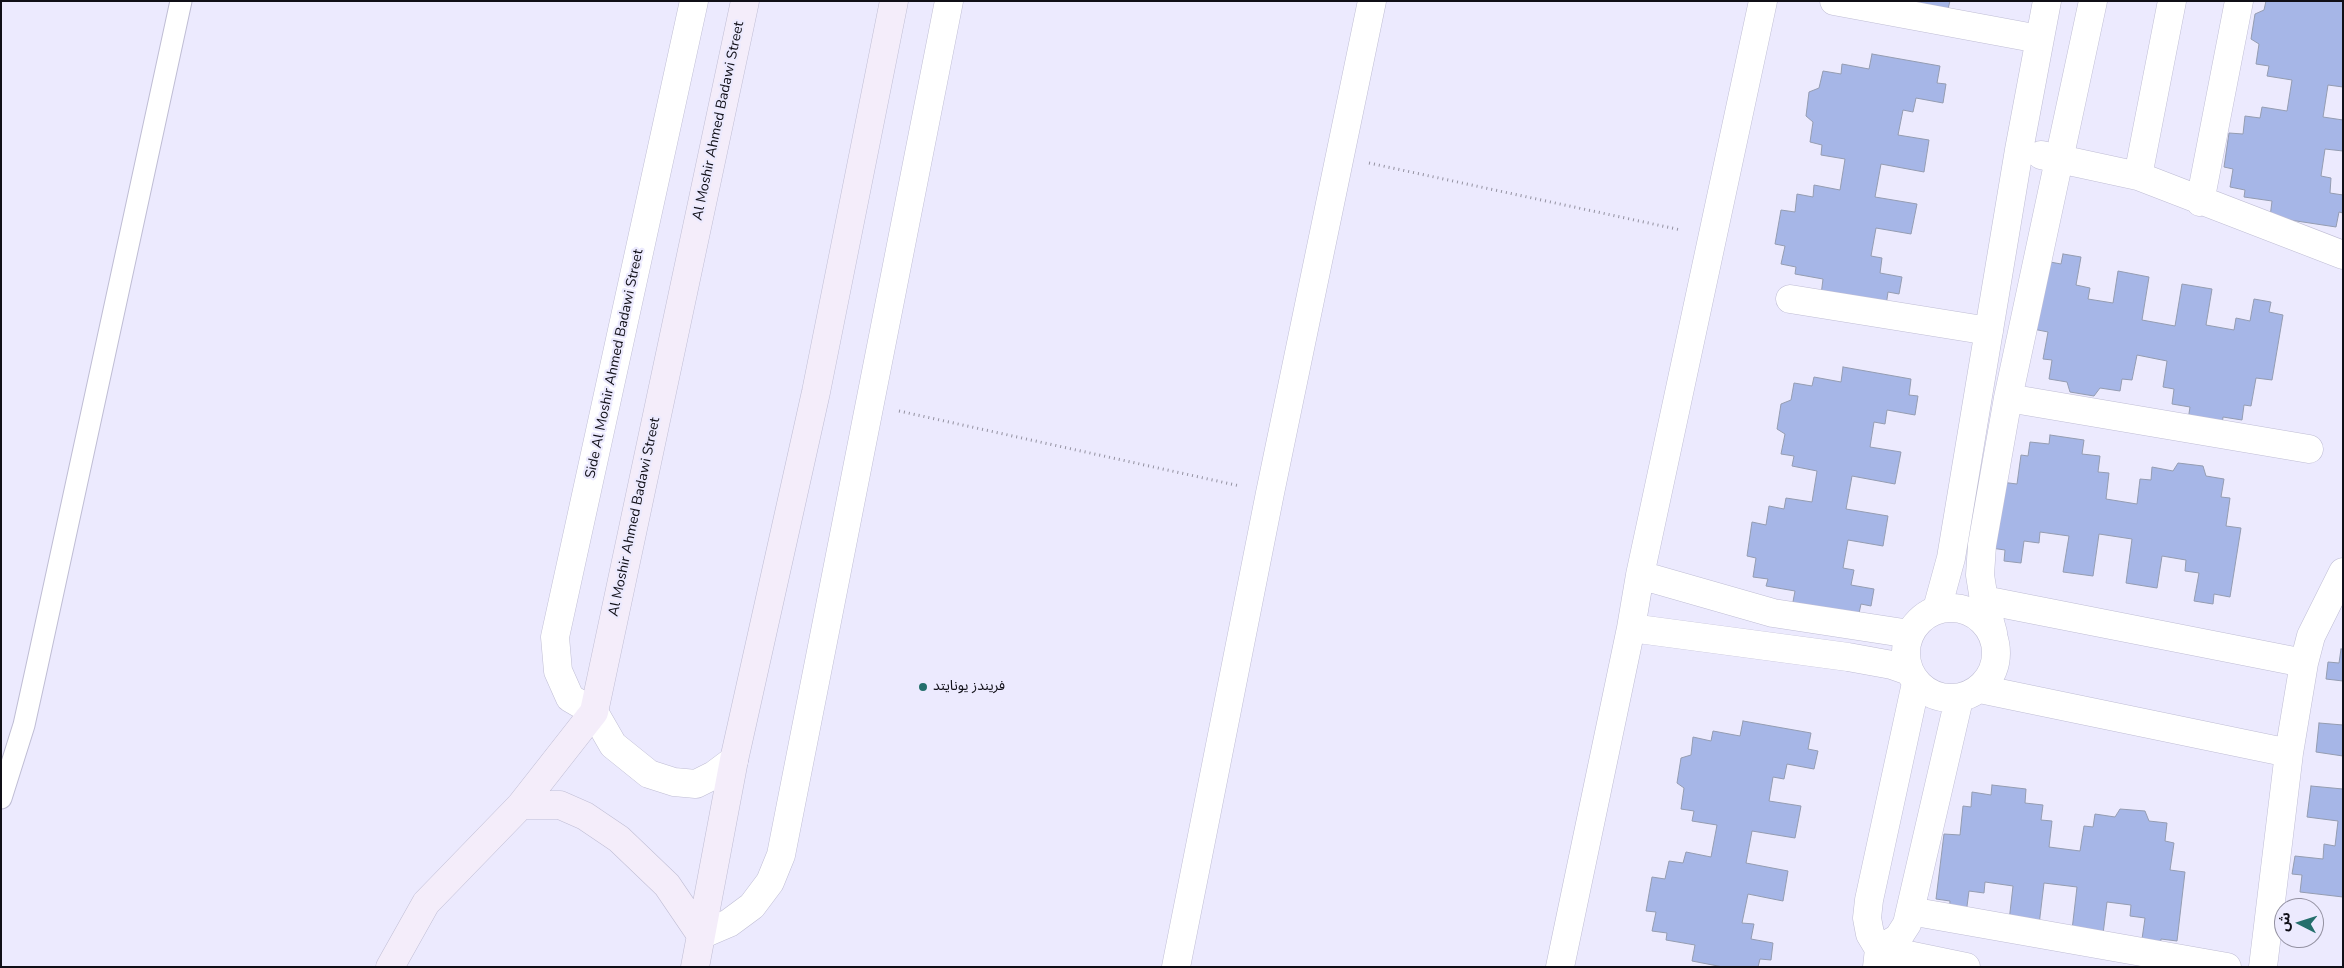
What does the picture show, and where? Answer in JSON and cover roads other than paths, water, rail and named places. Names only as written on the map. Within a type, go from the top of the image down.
[{"type":"street","name":"Side Al Moshir Ahmed Badawi Street","points":[[594,712],[570,698],[558,671],[555,637],[694,1]]},
{"type":"street","name":"Al Moshir Ahmed Badawi Street","points":[[390,967],[426,904],[521,805],[594,712],[744,1]]},
{"type":"street","points":[[695,967],[734,760],[816,392],[894,1]]},
{"type":"street","points":[[701,934],[728,923],[752,906],[770,882],[781,856],[949,1]]},
{"type":"street","points":[[1176,967],[1270,493],[1372,1]]},
{"type":"street","points":[[1560,967],[1631,628],[1640,575],[1714,237],[1763,1]]},
{"type":"street","points":[[1937,609],[1952,558],[2019,150],[2047,1]]},
{"type":"street","points":[[1878,958],[1898,938],[1907,924],[1970,694],[1991,677],[1996,663],[1997,648],[1984,600],[1980,575],[1982,544],[2008,398],[2093,1]]},
{"type":"street","points":[[2138,176],[2172,1]]},
{"type":"street","points":[[2200,202],[2239,1]]},
{"type":"street","points":[[1834,2],[2039,39]]},
{"type":"street","points":[[2019,150],[2138,176],[2200,202],[2343,255]]},
{"type":"street","points":[[1790,300],[1989,331]]},
{"type":"street","points":[[2008,398],[2309,450]]},
{"type":"street","points":[[2263,967],[2289,753],[2304,663],[2312,636],[2343,572]]},
{"type":"street","points":[[1640,575],[1773,613],[1910,634]]},
{"type":"street","points":[[1984,600],[2304,663]]},
{"type":"street","points":[[1878,958],[1867,918],[1913,677],[1906,646],[1910,634],[1921,619],[1937,609],[1950,607],[1969,612],[1985,622],[1993,633]]},
{"type":"street","points":[[1631,628],[1848,657],[1892,665],[1913,677],[1935,696],[1947,699],[1970,694],[2289,753]]},
{"type":"street","points":[[594,712],[613,745],[649,774],[674,782],[696,784],[734,760]]},
{"type":"street","points":[[521,805],[560,805],[585,816],[619,839],[667,884],[701,934]]},
{"type":"street","points":[[1910,911],[2227,967]]},
{"type":"street","points":[[1878,958],[1966,967]]},
{"type":"lane","points":[[1,798],[24,725],[36,675],[181,1]]},
{"type":"place","name":"فريندز يونايتد","points":[[923,687]]}]
